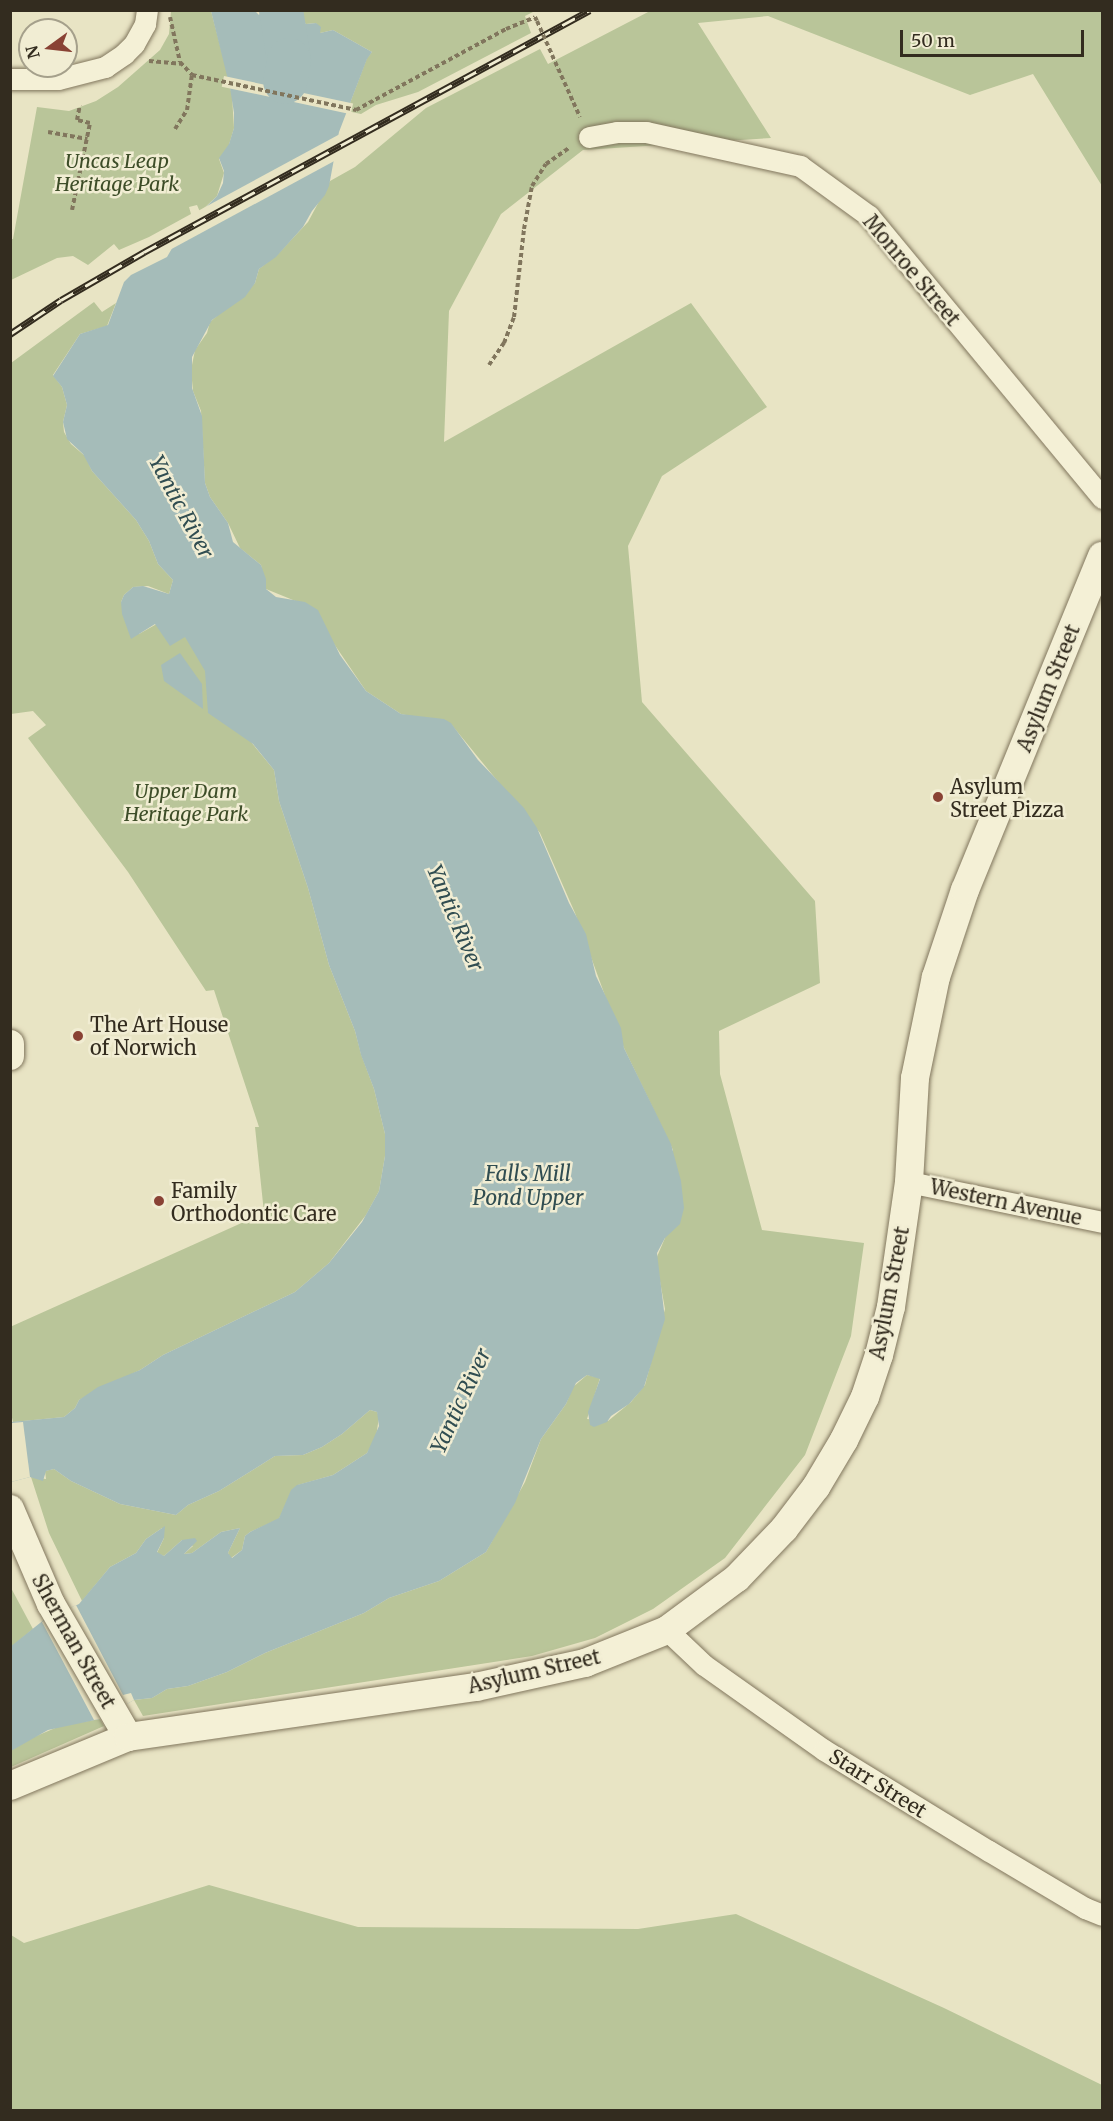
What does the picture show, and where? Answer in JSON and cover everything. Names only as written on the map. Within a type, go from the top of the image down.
[{"type":"street","points":[[10,79],[58,79],[105,67],[134,44],[145,24],[147,10]]},
{"type":"street","name":"Monroe Street","points":[[589,137],[617,132],[646,132],[800,166],[869,216],[1102,498]]},
{"type":"street","name":"Asylum Street","points":[[10,1786],[128,1737],[476,1687],[585,1663],[667,1630],[737,1578],[784,1528],[816,1487],[844,1440],[865,1397],[879,1355],[891,1307],[909,1182],[915,1078],[936,977],[965,890],[1102,556]]},
{"type":"street","points":[[10,1044],[10,1056]]},
{"type":"street","name":"Western Avenue","points":[[909,1182],[1102,1222]]},
{"type":"street","name":"Sherman Street","points":[[10,1509],[33,1566],[56,1611],[128,1737]]},
{"type":"street","name":"Starr Street","points":[[667,1630],[704,1665],[824,1750],[1084,1908],[1102,1915]]},
{"type":"path","points":[[168,10],[181,64]]},
{"type":"path","points":[[146,60],[181,64],[194,75],[354,110],[506,29],[535,17],[589,137],[565,149],[546,164],[532,186],[524,229],[514,317],[504,343],[489,365]]},
{"type":"path","points":[[175,129],[187,111],[194,75]]},
{"type":"path","points":[[72,210],[90,123],[77,120],[80,105]]},
{"type":"path","points":[[48,132],[87,139]]},
{"type":"green space","name":"Uncas Leap Heritage Park","points":[[171,11],[211,11],[226,68],[232,96],[234,128],[228,148],[219,159],[224,173],[217,196],[200,212],[197,205],[189,207],[191,214],[149,237],[119,250],[114,244],[88,265],[73,256],[57,258],[11,280],[11,239],[13,239],[37,107],[69,111],[96,101],[118,87],[160,50],[169,34]]},
{"type":"green space","points":[[295,11],[535,11],[525,16],[531,33],[418,92],[376,105],[361,114],[347,111],[367,58],[372,52],[333,30],[320,33],[316,23],[306,24]]},
{"type":"green space","points":[[650,11],[1102,11],[1102,186],[1033,74],[970,95],[768,16],[698,23],[771,138],[583,150],[501,214],[449,311],[444,442],[691,303],[767,407],[662,476],[628,546],[642,702],[815,901],[820,983],[719,1031],[720,1074],[762,1230],[864,1243],[851,1336],[805,1455],[725,1558],[653,1609],[595,1638],[532,1656],[143,1716],[134,1700],[152,1698],[167,1689],[188,1686],[227,1672],[265,1653],[364,1613],[389,1598],[439,1581],[486,1552],[525,1482],[541,1439],[566,1404],[573,1387],[587,1375],[600,1378],[587,1419],[608,1421],[631,1402],[645,1385],[665,1309],[656,1259],[665,1238],[673,1150],[624,1048],[575,913],[540,833],[451,724],[401,714],[366,691],[330,638],[315,609],[266,589],[261,565],[240,548],[228,523],[210,497],[205,483],[201,411],[193,391],[191,370],[195,350],[207,333],[210,322],[255,283],[259,269],[278,254],[308,222],[330,181],[355,167],[426,108],[540,49],[548,64]]},
{"type":"green space","name":"Upper Dam Heritage Park","points":[[94,302],[102,312],[116,303],[107,326],[80,334],[53,375],[62,387],[67,405],[63,422],[64,432],[71,444],[85,456],[92,471],[136,520],[149,541],[158,564],[173,580],[169,594],[148,586],[133,587],[124,595],[121,602],[139,634],[162,621],[186,635],[251,742],[274,770],[279,801],[308,888],[329,965],[355,1031],[374,1089],[385,1134],[385,1156],[379,1191],[366,1215],[329,1263],[295,1292],[163,1355],[140,1370],[79,1400],[75,1408],[64,1417],[13,1422],[10,1409],[10,1327],[264,1213],[255,1127],[259,1127],[214,990],[206,991],[128,872],[28,738],[46,725],[33,711],[11,714],[11,363]]},
{"type":"green space","points":[[370,1410],[377,1412],[379,1417],[376,1437],[367,1453],[333,1475],[298,1485],[292,1490],[279,1519],[245,1536],[242,1550],[231,1558],[228,1553],[240,1528],[221,1532],[192,1553],[184,1554],[193,1546],[182,1540],[164,1556],[157,1553],[164,1538],[162,1528],[146,1539],[136,1553],[110,1567],[82,1601],[49,1533],[31,1477],[46,1479],[45,1471],[54,1469],[71,1481],[120,1504],[176,1515],[188,1505],[219,1491],[275,1456],[303,1455],[322,1447],[342,1434]]},
{"type":"green space","points":[[10,1586],[33,1629],[11,1647],[10,1647]]},
{"type":"green space","points":[[100,1719],[104,1726],[11,1767],[10,1751],[34,1737],[60,1726]]},
{"type":"green space","points":[[209,1885],[358,1927],[638,1929],[736,1914],[944,2008],[1102,2085],[1102,2110],[11,2110],[11,1935],[24,1943]]},
{"type":"water","name":"Falls Mill Pond Upper","points":[[211,11],[255,11],[259,15],[262,11],[270,11],[272,23],[280,26],[288,18],[286,11],[295,11],[306,24],[316,23],[321,27],[320,33],[333,30],[372,52],[367,59],[339,132],[329,186],[325,195],[303,227],[276,257],[259,269],[255,283],[245,297],[212,320],[192,357],[192,388],[202,416],[205,483],[210,497],[228,523],[233,542],[261,565],[266,579],[266,589],[276,597],[305,602],[318,610],[340,655],[366,691],[401,714],[444,719],[451,723],[478,760],[524,808],[537,828],[569,903],[586,934],[596,976],[621,1028],[624,1048],[671,1144],[681,1181],[684,1208],[680,1224],[665,1238],[657,1253],[665,1319],[644,1387],[629,1404],[611,1416],[607,1422],[594,1427],[590,1425],[588,1412],[600,1379],[587,1375],[576,1383],[566,1404],[541,1439],[515,1503],[486,1552],[439,1581],[389,1598],[364,1613],[265,1653],[227,1672],[188,1686],[167,1689],[152,1698],[134,1700],[100,1719],[48,1730],[11,1751],[10,1647],[45,1619],[79,1604],[110,1567],[136,1553],[146,1539],[165,1526],[164,1538],[157,1552],[164,1556],[182,1540],[195,1538],[197,1541],[184,1554],[192,1553],[221,1532],[240,1528],[228,1553],[232,1558],[242,1550],[245,1536],[279,1518],[291,1490],[297,1485],[333,1475],[367,1453],[379,1426],[377,1412],[370,1410],[342,1434],[322,1447],[303,1455],[275,1456],[219,1491],[188,1505],[176,1515],[120,1504],[71,1481],[54,1469],[46,1471],[43,1481],[30,1477],[11,1482],[11,1422],[64,1417],[75,1408],[79,1400],[98,1387],[140,1370],[163,1355],[295,1292],[329,1263],[362,1222],[379,1191],[385,1156],[385,1134],[374,1089],[355,1031],[329,965],[308,888],[279,801],[274,770],[253,744],[208,713],[205,671],[185,637],[170,646],[155,624],[131,639],[122,614],[121,602],[124,595],[133,587],[143,586],[169,594],[173,580],[158,564],[149,541],[136,520],[92,471],[83,454],[67,439],[63,422],[67,405],[62,387],[53,376],[80,334],[108,325],[124,282],[131,275],[167,257],[182,231],[217,196],[223,183],[224,171],[219,158],[229,144],[234,128],[234,113]]},
{"type":"water","points":[[180,653],[202,684],[203,709],[164,681],[161,665]]},
{"type":"pier","points":[[224,76],[353,103],[351,114],[222,87]]},
{"type":"pier","points":[[340,134],[343,139],[338,159],[166,252],[179,229],[196,212]]},
{"type":"pier","points":[[23,1422],[30,1477],[11,1482],[11,1423]]},
{"type":"pier","points":[[76,1605],[123,1695],[131,1693],[134,1700],[100,1719],[94,1720],[42,1622]]},
{"type":"waterway","name":"Yantic River","points":[[281,10],[289,60],[285,82]]},
{"type":"railway","points":[[10,334],[61,300],[144,252],[590,10]]},
{"type":"place","name":"Asylum Street Pizza","points":[[938,797]]},
{"type":"place","name":"The Art House of Norwich","points":[[78,1036]]},
{"type":"place","name":"Family Orthodontic Care","points":[[159,1201]]}]
